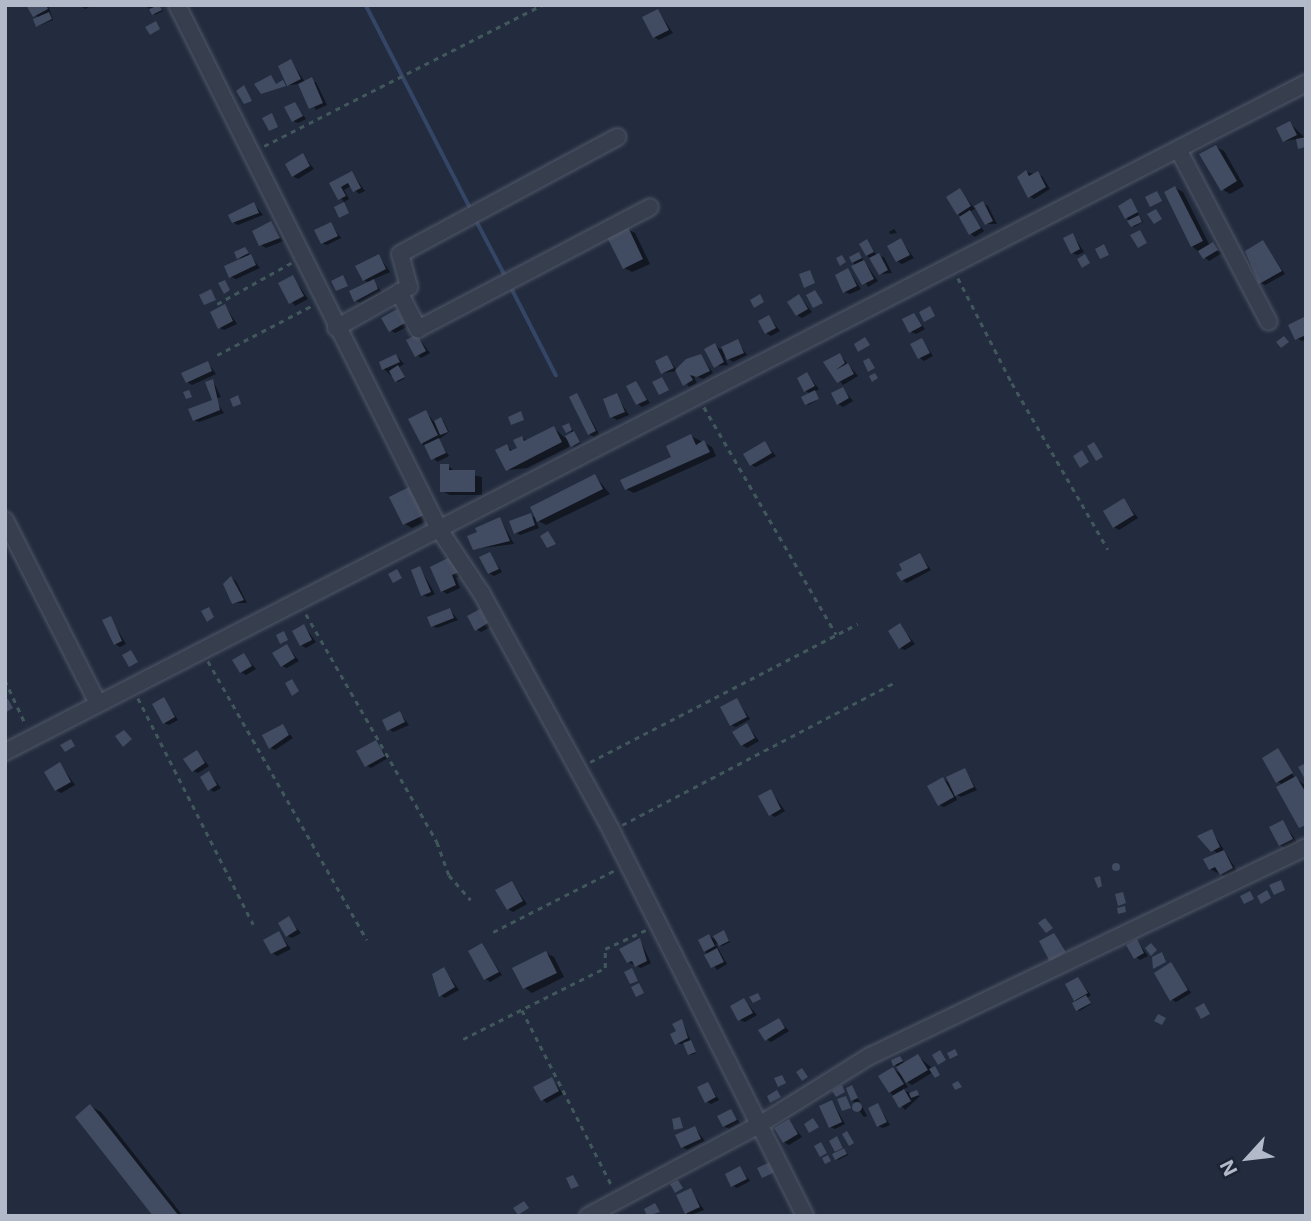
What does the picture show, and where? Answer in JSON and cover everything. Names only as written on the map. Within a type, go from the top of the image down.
[{"type":"street","points":[[177,5],[248,154],[439,529],[482,594],[578,768],[660,923],[805,1216]]},
{"type":"street","points":[[5,752],[297,599],[698,397],[1306,83]]},
{"type":"street","points":[[336,328],[409,287],[400,254],[617,137]]},
{"type":"street","points":[[1178,149],[1269,322]]},
{"type":"street","points":[[399,292],[418,329],[650,207]]},
{"type":"street","points":[[5,520],[98,704]]},
{"type":"street","points":[[588,1216],[759,1125],[870,1056],[1306,847]]},
{"type":"path","points":[[248,154],[541,5]]},
{"type":"path","points":[[218,304],[300,258]]},
{"type":"path","points":[[951,266],[1012,383],[1108,549]]},
{"type":"path","points":[[217,355],[322,300]]},
{"type":"path","points":[[698,397],[836,634]]},
{"type":"path","points":[[297,599],[437,842],[449,875],[471,900]]},
{"type":"path","points":[[578,768],[857,624]]},
{"type":"path","points":[[202,649],[366,940]]},
{"type":"path","points":[[5,680],[31,738]]},
{"type":"path","points":[[611,830],[895,682]]},
{"type":"path","points":[[132,685],[178,783],[253,924]]},
{"type":"path","points":[[493,932],[628,864]]},
{"type":"path","points":[[463,1040],[605,968],[605,948],[660,923]]},
{"type":"path","points":[[522,1010],[617,1195]]},
{"type":"building","points":[[26,5],[46,5],[48,9],[33,17]]},
{"type":"building","points":[[159,5],[162,10],[152,15],[149,9]]},
{"type":"building","points":[[658,9],[669,30],[653,38],[642,17]]},
{"type":"building","points":[[49,12],[52,19],[36,27],[33,19]]},
{"type":"building","points":[[156,21],[160,29],[150,35],[145,27]]},
{"type":"building","points":[[291,59],[301,79],[287,86],[278,66]]},
{"type":"building","points":[[271,75],[276,84],[283,80],[286,86],[261,94],[254,84]]},
{"type":"building","points":[[312,77],[323,103],[309,109],[298,84]]},
{"type":"building","points":[[244,85],[252,101],[244,104],[236,91]]},
{"type":"building","points":[[295,102],[303,116],[292,122],[284,107]]},
{"type":"building","points":[[272,113],[278,127],[269,131],[262,118]]},
{"type":"building","points":[[1290,121],[1297,135],[1283,142],[1276,128]]},
{"type":"building","points":[[1306,137],[1306,147],[1298,149],[1296,139]]},
{"type":"building","points":[[1216,145],[1237,181],[1221,191],[1199,154]]},
{"type":"building","points":[[303,153],[310,166],[292,177],[285,164]]},
{"type":"building","points":[[1026,170],[1029,176],[1038,171],[1046,187],[1028,198],[1017,177]]},
{"type":"building","points":[[352,171],[361,188],[353,192],[348,183],[341,187],[346,196],[338,200],[329,183]]},
{"type":"building","points":[[1175,186],[1203,241],[1191,247],[1164,192]]},
{"type":"building","points":[[960,188],[971,206],[957,215],[946,197]]},
{"type":"building","points":[[1157,191],[1162,201],[1150,207],[1145,197]]},
{"type":"building","points":[[1131,198],[1138,212],[1125,219],[1118,206]]},
{"type":"building","points":[[983,201],[993,221],[985,225],[974,206]]},
{"type":"building","points":[[254,202],[259,213],[232,223],[228,215]]},
{"type":"building","points":[[344,202],[349,213],[339,218],[334,207]]},
{"type":"building","points":[[1156,209],[1162,219],[1154,224],[1147,214]]},
{"type":"building","points":[[970,210],[981,228],[969,235],[959,217]]},
{"type":"building","points":[[1139,215],[1142,222],[1131,227],[1127,221]]},
{"type":"building","points":[[271,221],[280,238],[259,246],[252,231]]},
{"type":"building","points":[[331,222],[338,236],[321,244],[314,230]]},
{"type":"building","points":[[628,227],[643,259],[623,269],[607,237]]},
{"type":"building","points":[[1140,230],[1147,243],[1138,248],[1130,235]]},
{"type":"building","points":[[1073,233],[1080,249],[1071,254],[1063,238]]},
{"type":"building","points":[[901,238],[910,255],[896,262],[887,246]]},
{"type":"building","points":[[867,239],[874,252],[866,256],[859,244]]},
{"type":"building","points":[[1263,240],[1282,271],[1259,284],[1245,251]]},
{"type":"building","points":[[1213,242],[1218,250],[1203,259],[1198,251]]},
{"type":"building","points":[[1104,244],[1109,255],[1100,259],[1095,249]]},
{"type":"building","points":[[245,247],[249,253],[237,259],[234,252]]},
{"type":"building","points":[[859,252],[862,258],[852,263],[849,257]]},
{"type":"building","points":[[879,253],[888,270],[879,275],[869,258]]},
{"type":"building","points":[[251,254],[256,265],[229,278],[224,266]]},
{"type":"building","points":[[379,254],[386,269],[363,281],[355,266]]},
{"type":"building","points":[[1085,254],[1090,263],[1082,268],[1077,259]]},
{"type":"building","points":[[842,255],[846,262],[840,266],[836,258]]},
{"type":"building","points":[[864,260],[874,279],[862,285],[851,266]]},
{"type":"building","points":[[848,268],[857,286],[843,293],[835,275]]},
{"type":"building","points":[[810,270],[815,283],[804,288],[799,274]]},
{"type":"building","points":[[293,275],[304,296],[289,304],[278,283]]},
{"type":"building","points":[[343,275],[348,286],[336,291],[331,281]]},
{"type":"building","points":[[374,279],[378,289],[354,302],[349,291]]},
{"type":"building","points":[[225,280],[230,290],[224,294],[218,283]]},
{"type":"building","points":[[211,289],[216,300],[204,305],[199,295]]},
{"type":"building","points":[[815,290],[823,303],[813,308],[806,295]]},
{"type":"building","points":[[760,294],[764,302],[754,308],[750,300]]},
{"type":"building","points":[[799,294],[808,309],[796,316],[787,302]]},
{"type":"building","points":[[225,304],[233,321],[218,329],[210,312]]},
{"type":"building","points":[[930,306],[935,316],[924,322],[919,312]]},
{"type":"building","points":[[397,309],[405,323],[389,332],[381,318]]},
{"type":"building","points":[[914,313],[922,326],[909,333],[902,319]]},
{"type":"building","points":[[769,315],[776,328],[765,334],[758,321]]},
{"type":"building","points":[[1306,316],[1306,335],[1295,340],[1288,325]]},
{"type":"building","points":[[417,334],[426,351],[415,357],[406,340]]},
{"type":"building","points":[[1284,336],[1289,342],[1281,348],[1276,342]]},
{"type":"building","points":[[865,337],[870,345],[858,352],[854,344]]},
{"type":"building","points":[[922,338],[930,353],[918,359],[910,344]]},
{"type":"building","points":[[738,339],[744,353],[727,360],[721,347]]},
{"type":"building","points":[[715,343],[724,362],[714,368],[704,349]]},
{"type":"building","points":[[840,353],[845,363],[836,370],[848,363],[854,374],[837,383],[823,362]]},
{"type":"building","points":[[396,354],[400,362],[382,370],[379,362]]},
{"type":"building","points":[[701,354],[710,371],[697,377],[690,375],[693,380],[683,386],[675,370],[686,359]]},
{"type":"building","points":[[667,355],[674,368],[661,374],[655,361]]},
{"type":"building","points":[[869,358],[875,368],[868,372],[863,361]]},
{"type":"building","points":[[208,361],[212,371],[186,383],[181,373]]},
{"type":"building","points":[[398,365],[405,377],[395,382],[389,371]]},
{"type":"building","points":[[807,372],[815,386],[804,392],[797,378]]},
{"type":"building","points":[[875,373],[878,378],[872,382],[869,376]]},
{"type":"building","points":[[662,377],[669,390],[659,395],[652,382]]},
{"type":"building","points":[[213,379],[220,410],[193,421],[188,409],[212,400],[205,382]]},
{"type":"building","points":[[636,381],[647,400],[636,405],[626,386]]},
{"type":"building","points":[[843,387],[849,398],[837,405],[831,393]]},
{"type":"building","points":[[189,390],[192,397],[186,399],[183,392]]},
{"type":"building","points":[[815,390],[819,399],[805,405],[801,397]]},
{"type":"building","points":[[577,393],[596,431],[588,435],[569,397]]},
{"type":"building","points":[[617,393],[625,412],[610,418],[603,399]]},
{"type":"building","points":[[238,395],[241,404],[233,407],[230,399]]},
{"type":"building","points":[[426,410],[438,435],[421,444],[408,419]]},
{"type":"building","points":[[521,411],[524,420],[511,425],[508,417]]},
{"type":"building","points":[[441,417],[448,432],[440,435],[434,421]]},
{"type":"building","points":[[569,423],[572,430],[566,433],[562,426]]},
{"type":"building","points":[[554,426],[562,442],[506,471],[495,450],[507,444],[510,451],[517,448],[513,440],[522,436],[524,441]]},
{"type":"building","points":[[574,431],[580,442],[571,447],[565,436]]},
{"type":"building","points":[[691,434],[696,445],[704,440],[710,452],[625,490],[620,480],[671,457],[666,446]]},
{"type":"building","points":[[439,438],[446,453],[431,460],[424,445]]},
{"type":"building","points":[[765,441],[772,453],[750,466],[743,454]]},
{"type":"building","points":[[1094,442],[1103,457],[1096,461],[1087,446]]},
{"type":"building","points":[[1082,450],[1089,462],[1080,468],[1073,456]]},
{"type":"building","points":[[440,464],[449,464],[449,470],[475,470],[475,492],[440,492]]},
{"type":"building","points":[[595,474],[603,489],[537,522],[530,507]]},
{"type":"building","points":[[409,487],[424,515],[403,525],[389,497]]},
{"type":"building","points":[[1124,498],[1134,515],[1113,528],[1103,511]]},
{"type":"building","points":[[531,513],[535,525],[514,534],[509,521]]},
{"type":"building","points":[[500,517],[510,541],[473,550],[467,536],[477,532],[475,528]]},
{"type":"building","points":[[548,531],[556,544],[547,548],[540,536]]},
{"type":"building","points":[[490,552],[499,569],[488,574],[479,557]]},
{"type":"building","points":[[920,553],[928,568],[901,581],[896,573],[902,570],[899,564]]},
{"type":"building","points":[[452,556],[459,572],[452,575],[456,585],[441,592],[430,567]]},
{"type":"building","points":[[420,566],[431,592],[421,596],[411,570]]},
{"type":"building","points":[[397,569],[402,578],[393,583],[388,574]]},
{"type":"building","points":[[231,576],[244,600],[232,604],[223,584]]},
{"type":"building","points":[[209,607],[214,617],[207,622],[201,611]]},
{"type":"building","points":[[450,608],[454,618],[431,627],[427,617]]},
{"type":"building","points":[[480,609],[488,623],[475,631],[467,616]]},
{"type":"building","points":[[111,616],[122,641],[114,645],[102,620]]},
{"type":"building","points":[[900,623],[911,641],[899,649],[888,631]]},
{"type":"building","points":[[304,624],[312,640],[300,646],[292,631]]},
{"type":"building","points":[[284,631],[288,640],[280,644],[276,635]]},
{"type":"building","points":[[287,644],[295,658],[281,667],[272,653]]},
{"type":"building","points":[[131,650],[138,662],[129,667],[122,655]]},
{"type":"building","points":[[244,653],[252,666],[240,673],[232,660]]},
{"type":"building","points":[[292,679],[299,691],[292,696],[285,683]]},
{"type":"building","points":[[164,697],[175,717],[163,724],[152,704]]},
{"type":"building","points":[[737,698],[747,717],[730,726],[720,707]]},
{"type":"building","points":[[8,699],[13,708],[5,713],[5,700]]},
{"type":"building","points":[[400,711],[405,722],[387,731],[382,720]]},
{"type":"building","points":[[747,723],[755,738],[741,746],[732,732]]},
{"type":"building","points":[[283,724],[289,735],[269,749],[262,735]]},
{"type":"building","points":[[124,730],[132,739],[123,747],[115,736]]},
{"type":"building","points":[[71,739],[75,746],[65,752],[60,745]]},
{"type":"building","points":[[376,740],[385,756],[365,767],[356,751]]},
{"type":"building","points":[[1278,748],[1293,773],[1276,783],[1262,758]]},
{"type":"building","points":[[197,750],[205,763],[192,772],[183,759]]},
{"type":"building","points":[[60,762],[71,782],[55,791],[44,772]]},
{"type":"building","points":[[1306,763],[1306,781],[1298,767]]},
{"type":"building","points":[[965,768],[974,787],[955,796],[946,777]]},
{"type":"building","points":[[209,771],[217,785],[208,791],[200,777]]},
{"type":"building","points":[[1296,776],[1306,793],[1306,825],[1299,828],[1276,787]]},
{"type":"building","points":[[943,777],[954,797],[938,806],[927,786]]},
{"type":"building","points":[[771,789],[781,809],[769,816],[758,796]]},
{"type":"building","points":[[1283,820],[1293,839],[1279,846],[1269,827]]},
{"type":"building","points":[[1212,829],[1220,847],[1211,852],[1197,836]]},
{"type":"building","points":[[1224,850],[1233,868],[1220,875],[1215,867],[1209,870],[1203,859]]},
{"type":"building","points":[[1116,863],[1120,867],[1116,871],[1112,867]]},
{"type":"building","points":[[1100,876],[1102,886],[1098,888],[1094,878]]},
{"type":"building","points":[[1281,880],[1285,890],[1274,895],[1269,885]]},
{"type":"building","points":[[512,881],[523,901],[507,910],[495,890]]},
{"type":"building","points":[[1267,890],[1271,898],[1261,904],[1257,896]]},
{"type":"building","points":[[1250,891],[1254,899],[1244,904],[1240,896]]},
{"type":"building","points":[[1123,892],[1126,903],[1118,906],[1115,894]]},
{"type":"building","points":[[1125,906],[1126,912],[1118,914],[1117,908]]},
{"type":"building","points":[[289,916],[297,930],[286,937],[278,923]]},
{"type":"building","points":[[1045,918],[1053,928],[1046,933],[1038,923]]},
{"type":"building","points":[[724,930],[729,941],[719,946],[713,936]]},
{"type":"building","points":[[279,931],[287,946],[271,954],[263,940]]},
{"type":"building","points":[[1054,933],[1066,952],[1050,962],[1039,941]]},
{"type":"building","points":[[709,934],[715,946],[704,952],[698,940]]},
{"type":"building","points":[[640,938],[647,961],[635,967],[632,961],[627,963],[619,949]]},
{"type":"building","points":[[1137,939],[1144,953],[1134,959],[1126,945]]},
{"type":"building","points":[[482,943],[499,972],[484,980],[468,951]]},
{"type":"building","points":[[1151,943],[1157,950],[1151,956],[1145,948]]},
{"type":"building","points":[[717,948],[724,962],[711,968],[704,955]]},
{"type":"building","points":[[546,951],[557,973],[523,989],[512,968]]},
{"type":"building","points":[[1162,952],[1166,962],[1153,969],[1152,957]]},
{"type":"building","points":[[1171,962],[1188,990],[1170,1001],[1154,973]]},
{"type":"building","points":[[444,967],[455,987],[439,997],[432,974]]},
{"type":"building","points":[[632,968],[638,981],[630,984],[624,972]]},
{"type":"building","points":[[1078,977],[1088,993],[1074,1001],[1065,984]]},
{"type":"building","points":[[639,983],[644,993],[636,997],[631,987]]},
{"type":"building","points":[[758,993],[761,999],[753,1003],[749,997]]},
{"type":"building","points":[[1086,995],[1091,1003],[1076,1011],[1072,1003]]},
{"type":"building","points":[[744,998],[753,1013],[738,1021],[730,1006]]},
{"type":"building","points":[[1204,1003],[1210,1014],[1201,1019],[1195,1008]]},
{"type":"building","points":[[1158,1014],[1166,1018],[1162,1025],[1154,1021]]},
{"type":"building","points":[[779,1018],[785,1028],[765,1041],[758,1030]]},
{"type":"building","points":[[682,1019],[688,1038],[675,1045],[670,1034],[676,1031],[672,1024]]},
{"type":"building","points":[[691,1040],[696,1052],[688,1055],[683,1043]]},
{"type":"building","points":[[955,1049],[958,1055],[950,1059],[947,1053]]},
{"type":"building","points":[[940,1050],[946,1060],[938,1065],[932,1055]]},
{"type":"building","points":[[918,1054],[928,1070],[906,1083],[896,1067]]},
{"type":"building","points":[[900,1056],[903,1061],[893,1066],[891,1060]]},
{"type":"building","points":[[935,1066],[940,1075],[935,1078],[929,1069]]},
{"type":"building","points":[[893,1067],[904,1084],[889,1093],[878,1076]]},
{"type":"building","points":[[802,1068],[808,1077],[802,1081],[796,1072]]},
{"type":"building","points":[[782,1075],[786,1083],[778,1087],[774,1078]]},
{"type":"building","points":[[552,1077],[559,1091],[541,1101],[533,1087]]},
{"type":"building","points":[[958,1081],[962,1087],[955,1090],[952,1084]]},
{"type":"building","points":[[708,1082],[716,1097],[705,1103],[697,1087]]},
{"type":"building","points":[[842,1085],[845,1092],[836,1097],[832,1091]]},
{"type":"building","points":[[852,1085],[858,1098],[851,1101],[846,1088]]},
{"type":"building","points":[[904,1089],[911,1101],[899,1108],[892,1096]]},
{"type":"building","points":[[777,1090],[781,1097],[770,1103],[767,1096]]},
{"type":"building","points":[[917,1090],[919,1095],[911,1098],[909,1093]]},
{"type":"building","points":[[846,1096],[851,1108],[842,1111],[837,1099]]},
{"type":"building","points":[[832,1100],[842,1122],[829,1128],[819,1106]]},
{"type":"building","points":[[857,1102],[861,1103],[861,1111],[857,1112],[853,1111],[852,1107],[853,1103]]},
{"type":"building","points":[[878,1103],[887,1122],[877,1127],[868,1108]]},
{"type":"building","points":[[90,1104],[179,1216],[153,1216],[75,1117]]},
{"type":"building","points":[[731,1109],[737,1120],[723,1127],[717,1116]]},
{"type":"building","points":[[680,1117],[683,1128],[674,1130],[672,1119]]},
{"type":"building","points":[[813,1118],[819,1127],[809,1133],[804,1124]]},
{"type":"building","points":[[789,1119],[798,1134],[783,1143],[774,1128]]},
{"type":"building","points":[[695,1126],[701,1139],[681,1148],[675,1135]]},
{"type":"building","points":[[847,1131],[854,1143],[849,1146],[842,1134]]},
{"type":"building","points":[[837,1136],[843,1148],[835,1152],[829,1141]]},
{"type":"building","points":[[821,1142],[827,1153],[820,1157],[814,1146]]},
{"type":"building","points":[[844,1148],[847,1154],[835,1160],[832,1154]]},
{"type":"building","points":[[828,1155],[831,1161],[825,1164],[822,1158]]},
{"type":"building","points":[[770,1162],[775,1172],[762,1178],[757,1168]]},
{"type":"building","points":[[740,1166],[747,1179],[731,1187],[725,1174]]},
{"type":"building","points":[[573,1175],[579,1186],[571,1189],[566,1178]]},
{"type":"building","points":[[678,1180],[683,1188],[675,1193],[670,1184]]},
{"type":"building","points":[[691,1188],[700,1207],[685,1214],[676,1195]]},
{"type":"building","points":[[524,1201],[529,1208],[518,1215],[513,1208]]},
{"type":"building","points":[[655,1203],[660,1212],[647,1216],[644,1209]]},
{"type":"waterway","points":[[366,5],[472,211]]},
{"type":"waterway","points":[[475,218],[506,277]]},
{"type":"waterway","points":[[511,287],[556,375]]}]
